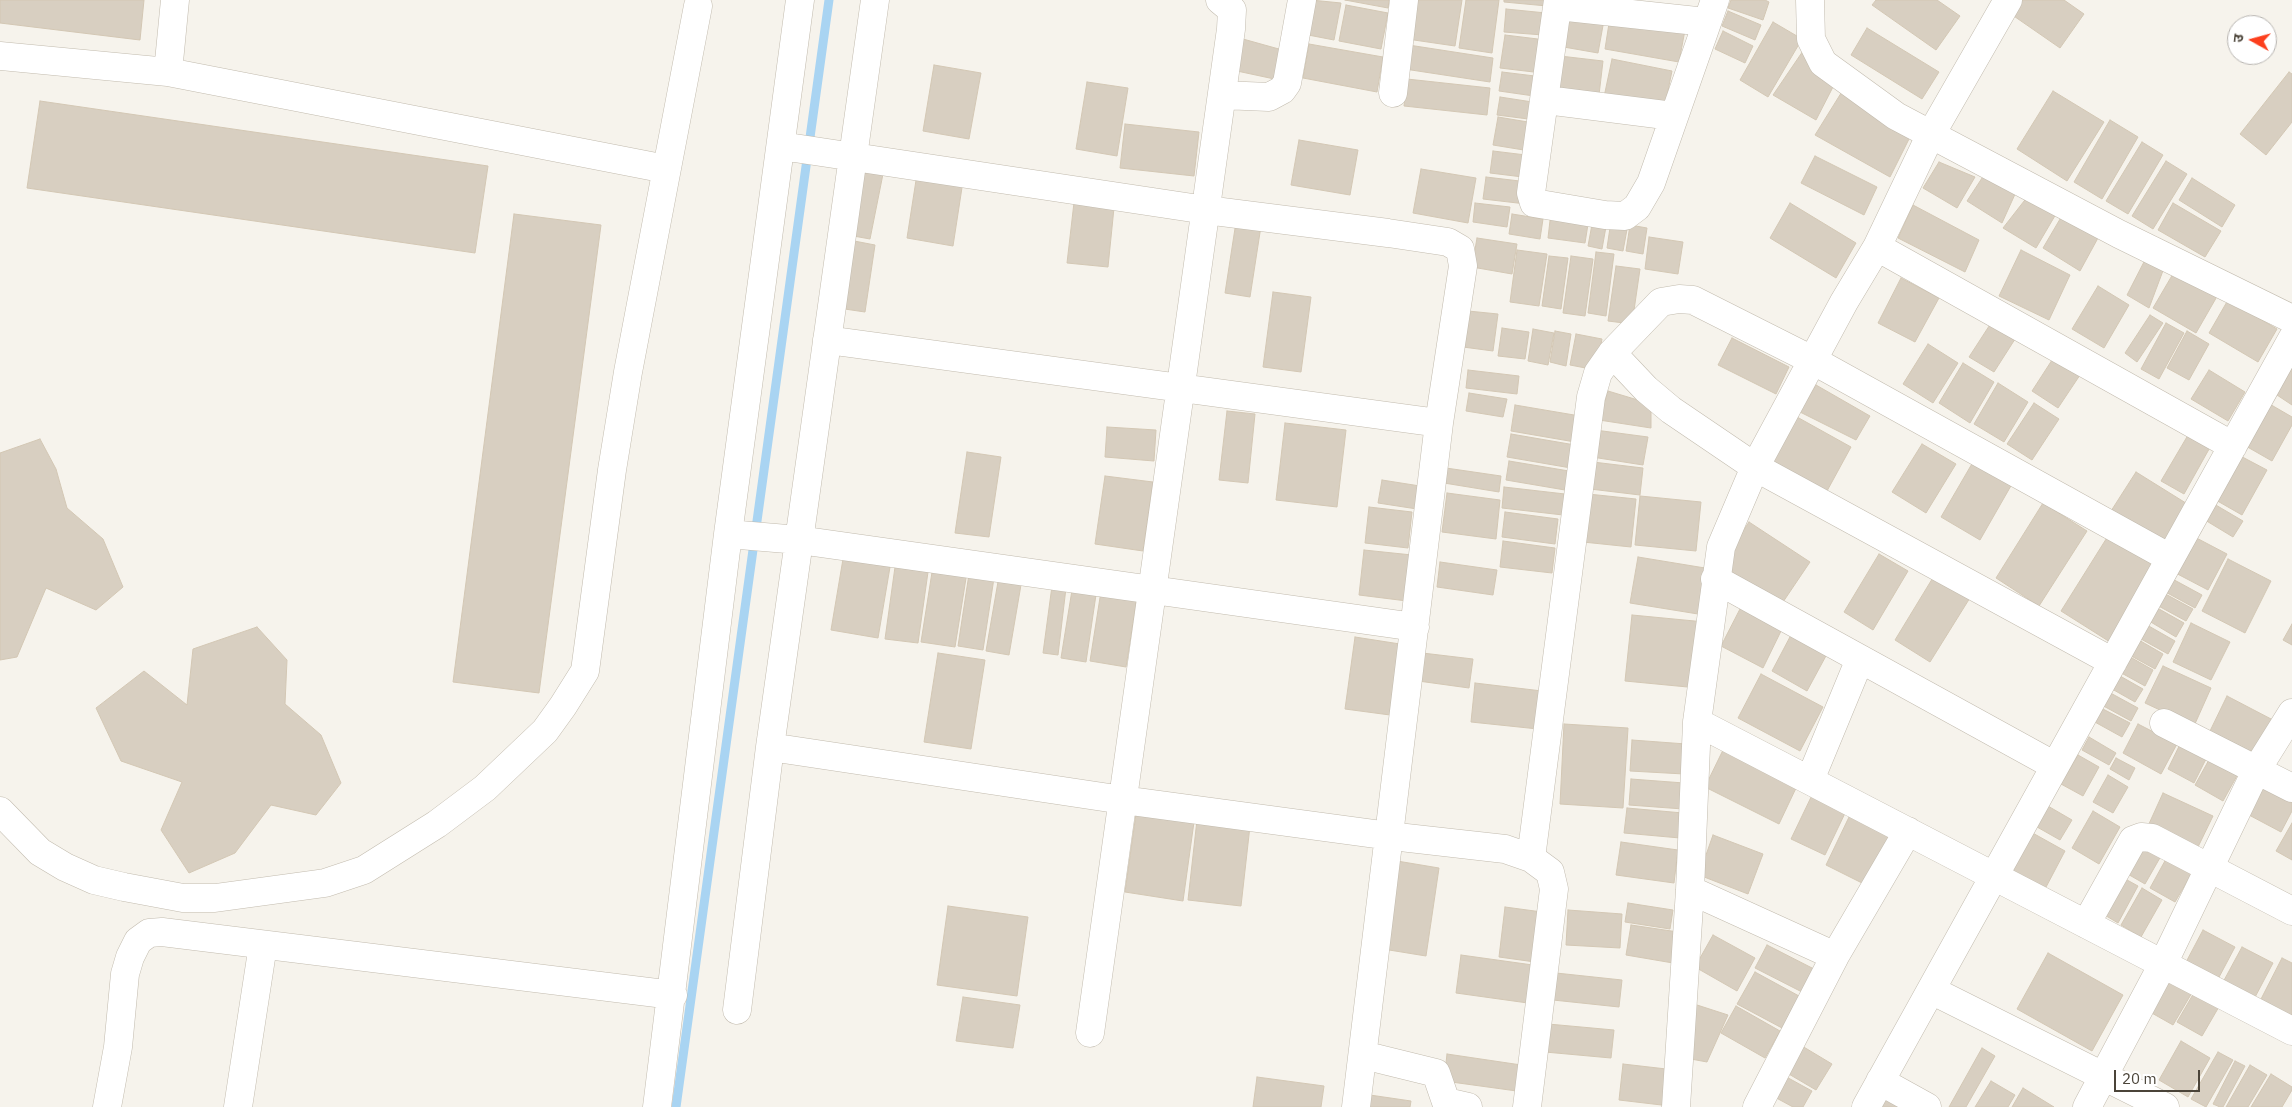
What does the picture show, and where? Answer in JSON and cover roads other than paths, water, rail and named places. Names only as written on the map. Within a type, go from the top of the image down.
[{"type":"street","points":[[168,72],[175,0]]},
{"type":"street","points":[[657,1107],[672,995],[744,535],[781,146],[800,0]]},
{"type":"street","points":[[737,1010],[770,747],[876,0]]},
{"type":"street","points":[[1090,1033],[1231,29],[1232,10],[1220,0]]},
{"type":"street","points":[[1222,95],[1269,97],[1282,90],[1287,83],[1302,0]]},
{"type":"street","points":[[1393,93],[1404,0]]},
{"type":"street","points":[[1810,0],[1811,39],[1822,63],[1896,116],[1930,136],[2119,234],[2292,319]]},
{"type":"street","points":[[1676,1107],[1690,890],[1697,722],[1721,547],[1754,467],[1877,247],[1930,136],[2008,0]]},
{"type":"street","points":[[1558,3],[1710,11],[1651,183],[1637,207],[1625,216],[1605,215],[1534,203],[1531,193],[1546,100],[1558,3]]},
{"type":"street","points":[[0,811],[40,852],[65,867],[94,880],[183,898],[215,898],[324,883],[364,870],[444,819],[485,788],[545,731],[585,671],[612,470],[666,169],[698,6]]},
{"type":"street","points":[[0,56],[168,72],[666,169]]},
{"type":"street","points":[[1546,100],[1673,116]]},
{"type":"street","points":[[781,146],[1206,210],[1448,242],[1460,249],[1463,266],[1439,423],[1356,1107]]},
{"type":"street","points":[[1877,247],[2233,446]]},
{"type":"street","points":[[1531,858],[1591,396],[1598,373],[1612,353],[1661,302],[1679,298],[1692,300],[1814,361],[2170,558]]},
{"type":"street","points":[[1866,1107],[2292,339]]},
{"type":"street","points":[[827,340],[1439,423]]},
{"type":"street","points":[[1612,353],[1646,389],[1671,410],[1754,467],[2113,662]]},
{"type":"street","points":[[744,535],[799,540],[1415,628]]},
{"type":"street","points":[[1715,580],[2055,766]]},
{"type":"street","points":[[1810,780],[1860,659]]},
{"type":"street","points":[[2087,1107],[2163,964],[2257,769],[2292,713]]},
{"type":"street","points":[[1697,722],[2292,1031]]},
{"type":"street","points":[[2164,723],[2292,788]]},
{"type":"street","points":[[770,747],[1123,800],[1390,836],[1505,849],[1531,858],[1550,872],[1554,889],[1527,1107]]},
{"type":"street","points":[[1757,1107],[1835,956],[1908,832]]},
{"type":"street","points":[[2086,924],[2133,840],[2141,837],[2152,838],[2292,911]]},
{"type":"street","points":[[1690,890],[1835,956]]},
{"type":"street","points":[[107,1107],[118,1047],[126,974],[130,956],[138,941],[149,933],[162,932],[672,995]]},
{"type":"street","points":[[238,1107],[263,945]]},
{"type":"street","points":[[1931,990],[2165,1107]]},
{"type":"street","points":[[1363,1055],[1436,1073],[1446,1102],[1468,1107]]},
{"type":"street","points":[[1880,1081],[1927,1107]]},
{"type":"waterway","points":[[676,1107],[829,0]]}]
